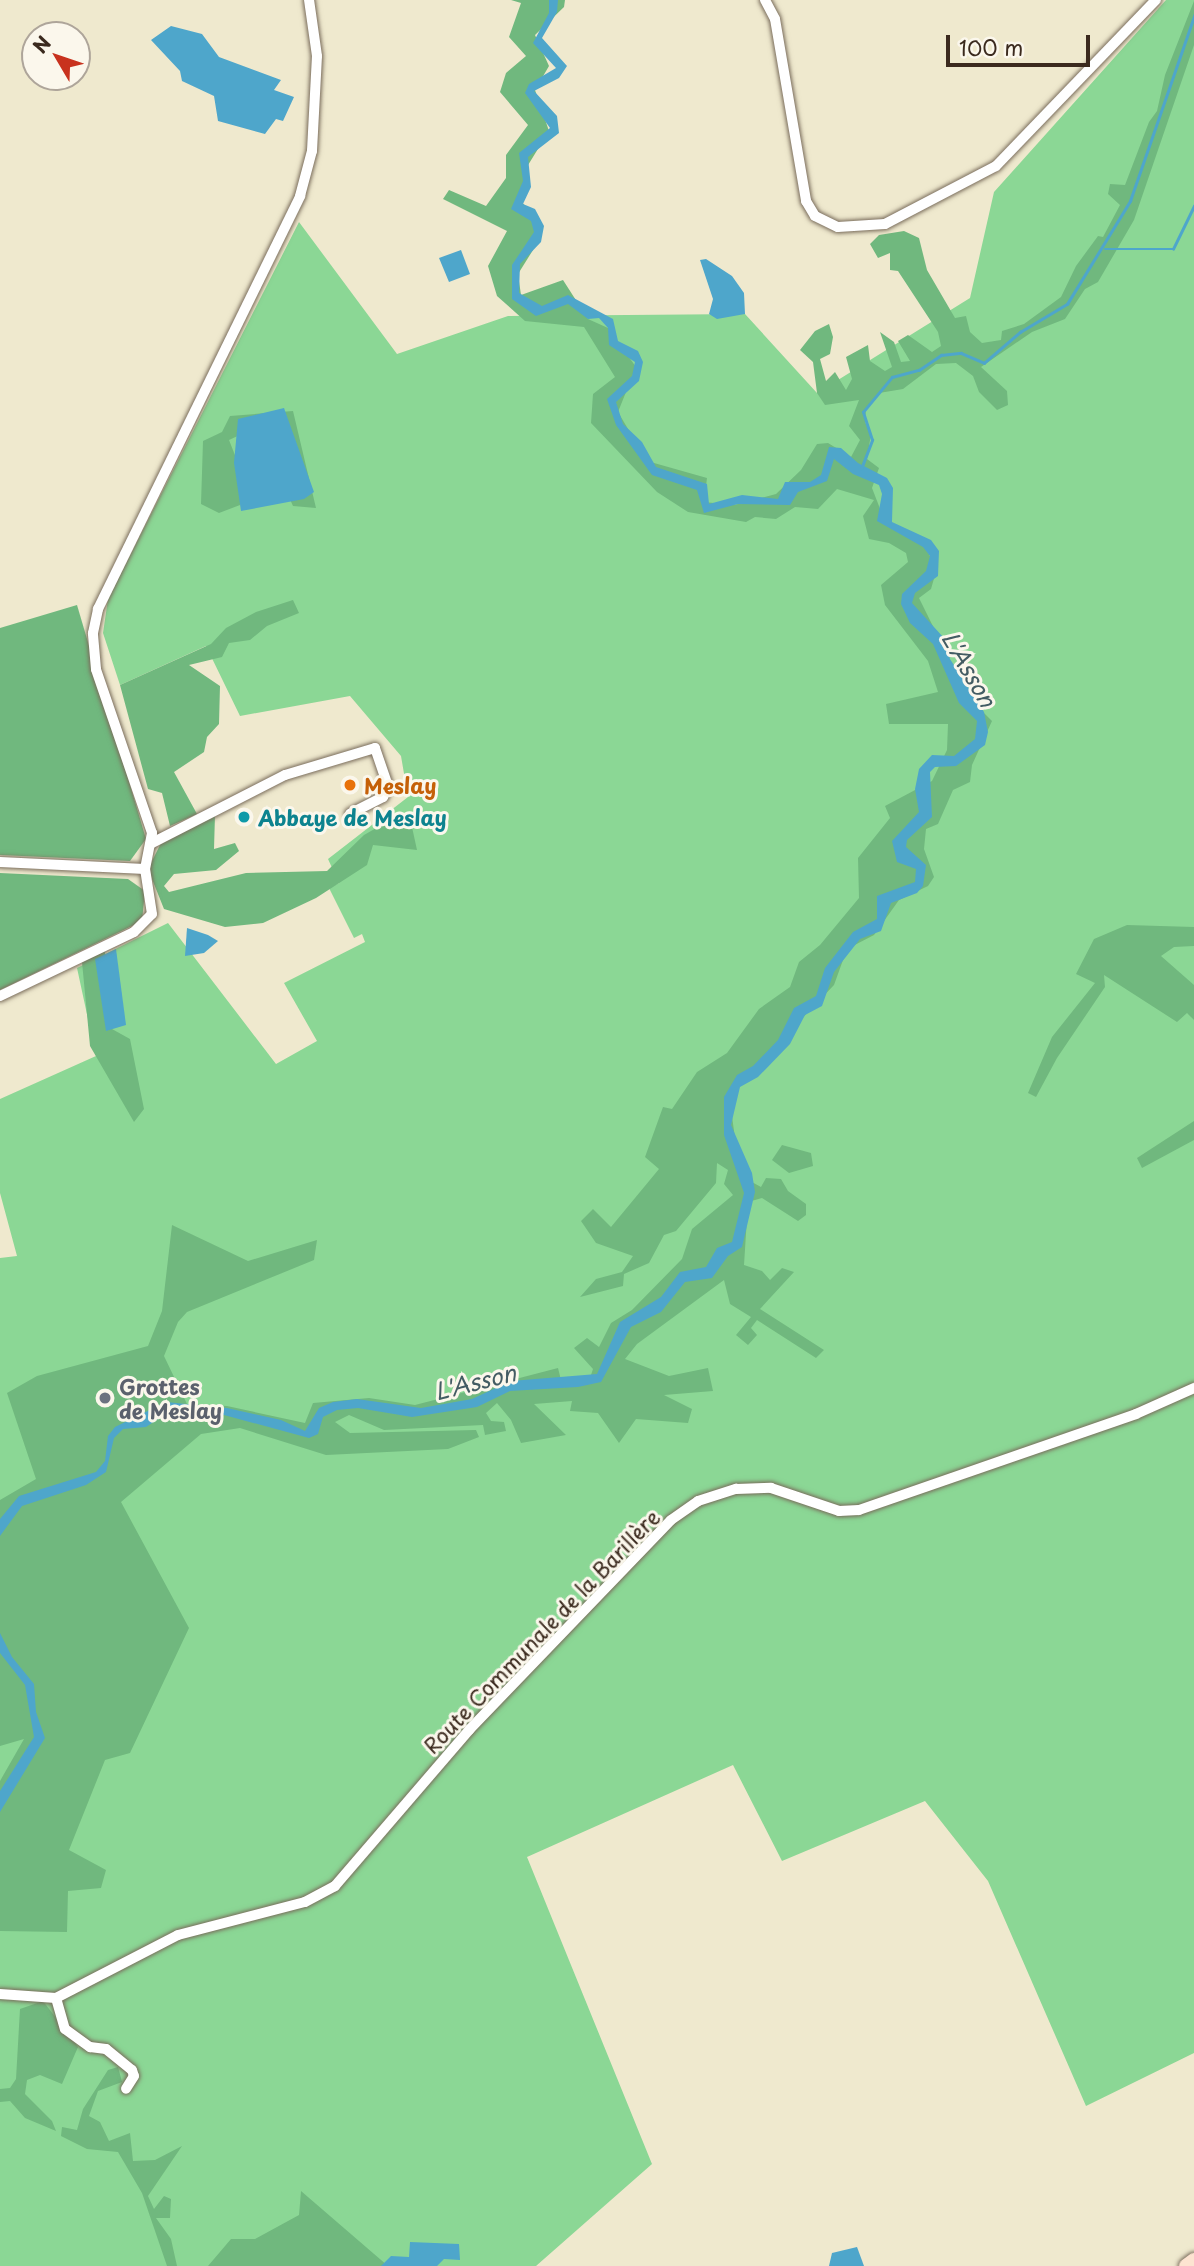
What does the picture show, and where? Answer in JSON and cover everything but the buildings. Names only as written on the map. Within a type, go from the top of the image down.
[{"type":"main road","points":[[1186,2266],[1194,2260]]},
{"type":"street","points":[[0,996],[143,926],[153,903],[145,869],[152,843],[144,800],[96,669],[95,621],[300,196],[312,151],[317,56],[309,0]]},
{"type":"street","points":[[765,0],[775,19],[806,201],[815,216],[826,223],[848,227],[885,224],[996,166],[1156,0]]},
{"type":"street","points":[[152,843],[285,775],[375,748],[388,786],[383,797],[351,814]]},
{"type":"street","points":[[0,862],[145,869]]},
{"type":"street","name":"Route Communale de la Barillère","points":[[56,1998],[178,1935],[305,1902],[335,1886],[469,1730],[671,1520],[698,1501],[736,1489],[771,1488],[839,1511],[859,1510],[1136,1414],[1194,1388]]},
{"type":"street","points":[[0,1994],[56,1998],[65,2029],[90,2047],[106,2049],[132,2070],[134,2076],[126,2089]]},
{"type":"green space","points":[[511,0],[565,0],[564,7],[535,35],[549,66],[535,90],[549,131],[525,170],[521,201],[538,221],[533,250],[518,274],[521,295],[563,280],[588,319],[608,328],[636,367],[618,412],[647,461],[707,478],[704,502],[734,505],[776,494],[801,470],[817,444],[828,443],[851,457],[860,440],[849,426],[859,400],[825,405],[817,393],[813,362],[800,350],[815,331],[829,324],[833,337],[830,354],[820,359],[826,381],[835,372],[846,390],[852,379],[846,357],[868,345],[870,361],[885,371],[892,367],[880,332],[894,342],[901,362],[910,361],[898,341],[908,335],[932,352],[941,346],[938,332],[898,271],[890,270],[890,253],[878,258],[870,244],[879,235],[904,231],[919,238],[927,270],[955,318],[966,316],[970,332],[982,343],[1001,340],[1002,331],[1024,324],[1061,297],[1076,266],[1098,236],[1103,237],[1120,205],[1108,194],[1110,184],[1125,185],[1149,122],[1157,111],[1165,75],[1194,1],[1194,45],[1134,220],[1098,282],[1085,289],[1065,319],[1032,332],[981,367],[1007,391],[1008,405],[997,410],[979,392],[973,376],[956,363],[936,364],[903,389],[879,393],[866,408],[865,422],[871,434],[867,459],[879,468],[872,488],[884,519],[923,544],[937,568],[931,589],[919,598],[968,697],[992,721],[972,765],[970,782],[953,790],[938,824],[926,829],[924,849],[934,877],[928,886],[899,900],[874,935],[847,949],[834,985],[729,1095],[736,1145],[750,1181],[761,1187],[766,1178],[781,1179],[788,1191],[806,1204],[806,1215],[798,1221],[762,1198],[748,1202],[744,1265],[762,1271],[770,1280],[782,1268],[794,1272],[760,1309],[824,1350],[816,1358],[757,1320],[751,1328],[757,1335],[748,1345],[736,1335],[751,1317],[730,1304],[724,1280],[637,1344],[625,1359],[669,1376],[708,1368],[713,1391],[664,1395],[692,1409],[688,1423],[636,1419],[619,1443],[598,1413],[570,1411],[572,1401],[534,1404],[566,1435],[521,1443],[511,1420],[497,1403],[486,1413],[491,1421],[504,1422],[506,1431],[485,1435],[483,1425],[384,1430],[349,1415],[335,1422],[350,1433],[476,1430],[479,1437],[448,1449],[326,1455],[240,1428],[201,1434],[121,1502],[189,1628],[130,1753],[105,1760],[69,1850],[106,1870],[101,1888],[68,1891],[67,1932],[0,1931],[0,1781],[24,1739],[0,1746],[0,1500],[36,1479],[7,1393],[37,1376],[148,1346],[162,1311],[172,1225],[248,1261],[317,1240],[314,1260],[187,1312],[178,1322],[164,1356],[187,1404],[227,1406],[305,1423],[313,1403],[369,1398],[415,1405],[558,1368],[561,1380],[590,1378],[593,1369],[574,1348],[587,1338],[599,1347],[611,1323],[632,1310],[682,1259],[692,1229],[733,1195],[724,1184],[728,1170],[717,1163],[716,1183],[676,1231],[664,1235],[649,1263],[624,1274],[623,1286],[580,1297],[596,1279],[622,1272],[633,1256],[596,1243],[581,1221],[593,1209],[611,1227],[659,1169],[645,1157],[663,1107],[672,1109],[697,1072],[727,1053],[759,1009],[790,987],[799,962],[820,945],[859,898],[858,858],[890,818],[885,806],[932,781],[947,750],[948,724],[889,724],[886,704],[938,692],[928,661],[885,605],[881,585],[908,562],[906,553],[889,543],[869,539],[863,516],[874,500],[837,489],[818,509],[795,507],[776,519],[755,517],[746,522],[688,512],[657,492],[591,423],[593,394],[615,377],[584,327],[525,321],[497,296],[488,266],[507,231],[443,199],[449,190],[486,206],[506,178],[506,155],[528,125],[500,92],[506,73],[526,56],[509,37],[521,3]]},
{"type":"green space","points":[[1166,0],[1194,0],[1194,2053],[1086,2106],[988,1881],[925,1801],[782,1861],[733,1765],[527,1857],[652,2164],[536,2266],[0,2266],[0,1258],[17,1256],[0,1193],[0,1099],[96,1056],[77,968],[168,923],[276,1064],[317,1041],[284,983],[365,942],[362,934],[354,938],[329,888],[339,883],[328,859],[408,797],[401,756],[350,696],[240,716],[206,646],[120,685],[103,633],[108,599],[299,222],[397,354],[508,316],[745,314],[817,393],[970,298],[994,192]]},
{"type":"green space","points":[[293,411],[316,508],[293,506],[257,427],[229,440],[240,468],[240,505],[219,513],[201,504],[203,441],[222,432],[230,416]]},
{"type":"green space","points":[[293,600],[299,613],[267,626],[250,640],[229,643],[222,657],[189,665],[220,686],[219,724],[207,737],[204,752],[174,772],[197,814],[170,826],[162,793],[148,789],[120,685],[211,644],[226,628],[256,612]]},
{"type":"green space","points":[[77,605],[146,839],[130,861],[0,855],[0,628]]},
{"type":"green space","points":[[215,815],[214,849],[235,843],[239,851],[216,870],[174,874],[164,886],[169,892],[246,873],[327,871],[364,835],[399,815],[410,818],[417,850],[373,845],[367,865],[316,898],[263,923],[225,927],[164,909],[148,869],[161,843]]},
{"type":"green space","points":[[0,873],[128,879],[145,891],[142,921],[0,990]]},
{"type":"green space","points":[[1127,925],[1194,927],[1194,946],[1174,947],[1161,956],[1194,985],[1194,1020],[1187,1013],[1177,1022],[1104,975],[1105,987],[1057,1058],[1036,1097],[1028,1093],[1052,1037],[1095,983],[1076,974],[1094,939]]},
{"type":"green space","points":[[105,951],[112,1029],[130,1039],[144,1109],[134,1122],[90,1046],[82,962]]},
{"type":"green space","points":[[1194,1121],[1194,1140],[1142,1168],[1137,1158]]},
{"type":"green space","points":[[782,1145],[811,1153],[813,1166],[789,1173],[772,1160]]},
{"type":"green space","points":[[43,2001],[78,2047],[62,2084],[40,2075],[27,2080],[25,2094],[52,2121],[56,2131],[25,2118],[10,2101],[0,2102],[0,2089],[10,2088],[16,2079],[20,2009]]},
{"type":"green space","points":[[118,2067],[122,2082],[98,2091],[89,2116],[100,2122],[109,2141],[130,2133],[133,2161],[155,2160],[182,2146],[148,2196],[154,2209],[164,2196],[171,2199],[170,2218],[156,2218],[171,2239],[177,2266],[167,2266],[142,2193],[118,2152],[87,2149],[61,2136],[62,2127],[77,2130],[83,2109],[108,2070]]},
{"type":"green space","points":[[301,2191],[388,2266],[208,2266],[231,2239],[255,2239],[299,2215]]},
{"type":"water","points":[[549,0],[558,0],[557,12],[542,38],[567,66],[559,78],[534,91],[557,116],[559,133],[528,157],[531,187],[523,204],[535,209],[544,226],[541,242],[520,264],[519,293],[542,306],[568,295],[613,319],[618,341],[638,351],[643,362],[639,381],[616,402],[623,424],[642,442],[656,467],[707,484],[709,504],[742,495],[778,499],[785,482],[810,482],[821,475],[829,447],[841,448],[858,463],[887,478],[893,488],[892,522],[931,540],[939,551],[938,576],[915,593],[912,603],[944,638],[950,659],[984,712],[988,732],[985,745],[956,766],[935,767],[930,772],[932,817],[907,840],[906,847],[926,865],[923,886],[917,893],[891,903],[881,931],[860,939],[834,972],[822,1006],[805,1015],[790,1044],[758,1077],[740,1087],[731,1125],[752,1173],[755,1192],[742,1247],[728,1256],[712,1278],[685,1282],[661,1312],[631,1327],[601,1382],[578,1387],[510,1391],[477,1407],[412,1417],[358,1408],[337,1410],[323,1417],[318,1434],[309,1438],[213,1412],[170,1411],[146,1427],[123,1429],[114,1438],[106,1472],[86,1485],[22,1506],[0,1536],[0,1519],[19,1496],[96,1472],[105,1461],[108,1436],[115,1427],[166,1402],[227,1408],[281,1420],[305,1431],[319,1408],[333,1402],[357,1399],[421,1408],[472,1399],[511,1381],[597,1374],[620,1322],[661,1297],[680,1272],[706,1267],[717,1248],[732,1242],[744,1193],[724,1135],[724,1097],[737,1075],[753,1066],[778,1040],[794,1008],[816,996],[825,968],[853,932],[877,919],[877,896],[915,882],[916,869],[897,862],[892,841],[919,812],[915,789],[919,769],[932,755],[954,756],[975,739],[977,721],[959,703],[933,644],[910,623],[901,604],[902,594],[926,571],[930,556],[923,547],[877,521],[882,494],[879,485],[853,474],[834,459],[827,481],[798,492],[790,505],[738,504],[704,513],[697,490],[652,475],[616,425],[607,399],[632,376],[635,362],[609,345],[608,328],[599,318],[588,319],[568,304],[536,316],[512,299],[512,265],[534,232],[531,221],[511,209],[523,181],[519,153],[550,128],[525,93],[529,84],[556,68],[533,43],[549,13]]},
{"type":"water","points":[[171,26],[202,34],[219,57],[281,80],[274,90],[294,97],[283,121],[276,119],[265,134],[218,121],[214,96],[182,81],[180,71],[151,40]]},
{"type":"water","points":[[461,250],[470,274],[449,282],[439,258]]},
{"type":"water","points":[[706,259],[732,276],[744,293],[745,314],[717,319],[709,314],[713,299],[700,260]]},
{"type":"water","points":[[284,408],[314,492],[304,499],[241,511],[234,463],[238,419]]},
{"type":"water","points":[[187,928],[218,941],[204,953],[185,956]]},
{"type":"water","points":[[116,949],[126,1025],[106,1031],[95,959]]},
{"type":"water","points":[[0,1633],[12,1657],[34,1684],[36,1712],[45,1738],[0,1812],[0,1791],[34,1737],[25,1685],[0,1653]]},
{"type":"water","points":[[410,2242],[459,2244],[460,2260],[444,2259],[437,2266],[381,2266],[391,2256],[409,2257]]},
{"type":"water","points":[[857,2247],[864,2266],[829,2266],[832,2253]]},
{"type":"waterway","points":[[861,469],[872,440],[863,412],[892,377],[919,370],[941,355],[961,353],[984,363],[1020,332],[1067,304],[1130,201],[1194,16]]},
{"type":"waterway","points":[[1105,249],[1173,249],[1194,206]]},
{"type":"place","name":"Meslay","points":[[350,785]]},
{"type":"place","name":"Abbaye de Meslay","points":[[244,817]]},
{"type":"place","name":"Grottes de Meslay","points":[[105,1398]]},
{"type":"water label","name":"L'Asson","points":[[969,669]]},
{"type":"water label","name":"L'Asson","points":[[475,1382]]}]
